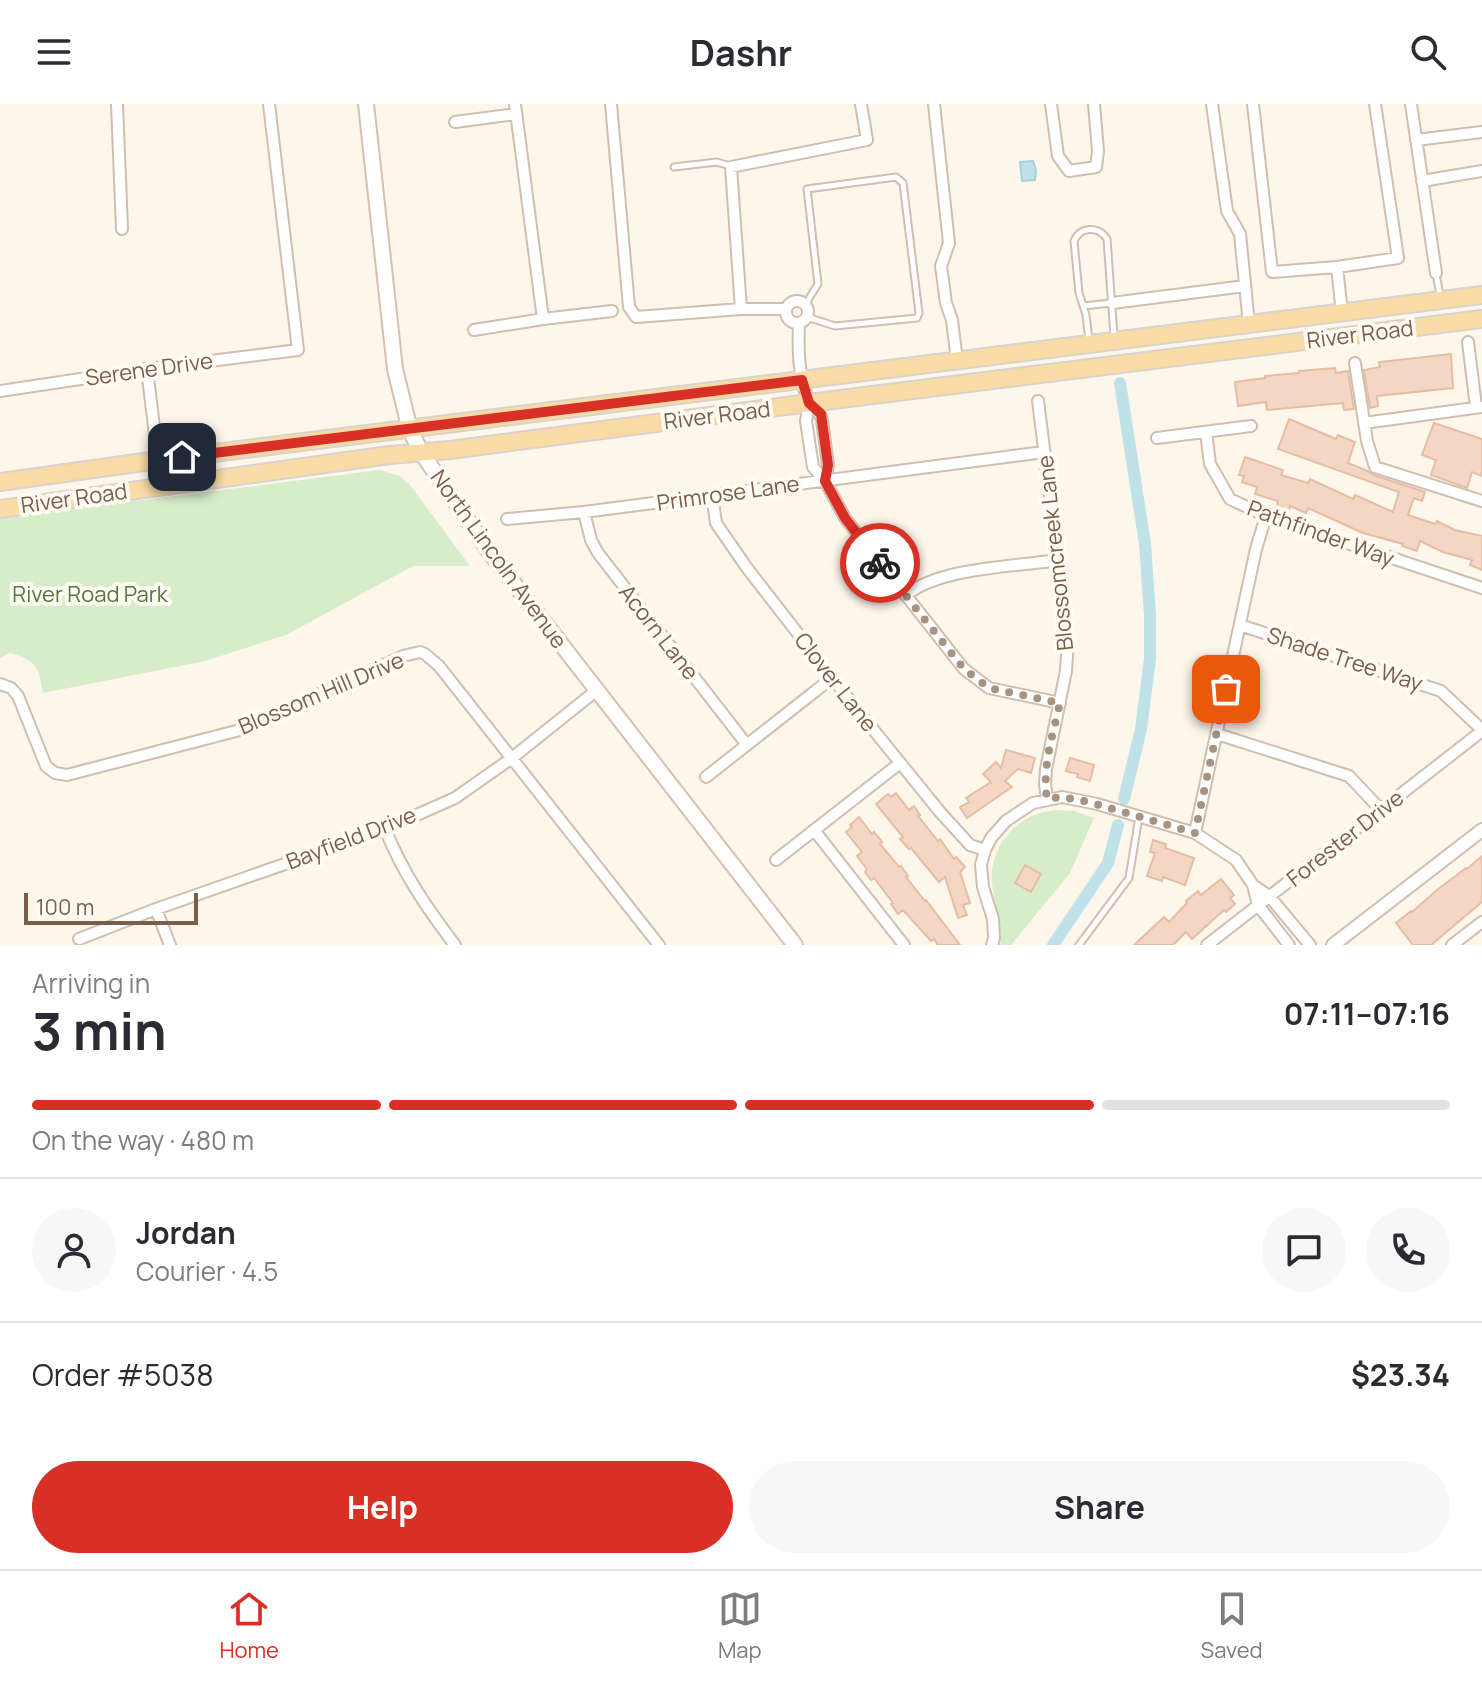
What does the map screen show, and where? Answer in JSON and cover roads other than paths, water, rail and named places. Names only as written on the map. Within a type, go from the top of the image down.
[{"type":"main road","name":"North Lincoln Avenue","points":[[366,104],[395,369],[410,430],[421,452],[491,554],[795,945]]},
{"type":"main road","name":"River Road","points":[[0,482],[1482,295]]},
{"type":"main road","name":"River Road","points":[[0,509],[421,452],[1482,319]]},
{"type":"street","points":[[117,104],[122,229]]},
{"type":"street","name":"Serene Drive","points":[[0,391],[298,350],[269,104]]},
{"type":"street","points":[[611,104],[629,307],[636,317],[786,309]]},
{"type":"street","points":[[741,309],[731,167],[867,140],[861,104]]},
{"type":"street","points":[[934,104],[949,243],[941,266],[957,361]]},
{"type":"street","points":[[1051,104],[1058,156],[1069,171],[1096,167],[1098,151],[1094,104]]},
{"type":"street","points":[[1212,104],[1227,211],[1240,234],[1249,324]]},
{"type":"street","points":[[1253,104],[1272,272],[1398,258],[1375,104]]},
{"type":"street","points":[[1411,104],[1436,273]]},
{"type":"street","points":[[455,122],[515,109],[543,319]]},
{"type":"street","points":[[1416,140],[1482,132]]},
{"type":"street","points":[[1422,181],[1482,171]]},
{"type":"street","points":[[1337,267],[1342,313]]},
{"type":"street","points":[[1112,303],[1245,286]]},
{"type":"street","points":[[804,315],[788,319],[786,309],[790,303],[803,302],[804,315],[802,380],[809,403],[806,421],[813,467],[825,481],[845,518],[964,669],[989,688],[1060,703]]},
{"type":"street","points":[[474,330],[612,311]]},
{"type":"street","points":[[1364,423],[1479,407],[1468,342]]},
{"type":"street","points":[[1355,363],[1367,441],[1375,467],[1482,501]]},
{"type":"street","points":[[147,369],[158,460],[157,487]]},
{"type":"street","name":"Blossomcreek Lane","points":[[1038,401],[1068,640],[1066,671],[1046,769],[1047,799]]},
{"type":"street","points":[[809,403],[821,414],[828,465],[825,481]]},
{"type":"street","points":[[1157,438],[1251,426]]},
{"type":"street","name":"Pathfinder Way","points":[[1206,432],[1210,464],[1230,499],[1266,516],[1482,588]]},
{"type":"street","name":"Primrose Lane","points":[[507,519],[584,512],[1044,452]]},
{"type":"street","name":"Clover Lane","points":[[712,495],[716,523],[723,535],[832,678],[940,812],[970,845],[985,850]]},
{"type":"street","name":"Acorn Lane","points":[[584,512],[591,540],[598,553],[747,745]]},
{"type":"street","points":[[1195,833],[1256,549],[1266,516]]},
{"type":"street","points":[[906,595],[917,586],[943,576],[1058,560]]},
{"type":"street","name":"Shade Tree Way","points":[[1240,625],[1441,691],[1482,731]]},
{"type":"street","name":"Blossom Hill Drive","points":[[0,684],[11,688],[18,696],[46,766],[55,773],[67,775],[240,730],[386,663],[420,652],[439,666],[659,945]]},
{"type":"street","points":[[706,777],[832,678]]},
{"type":"street","name":"Bayfield Drive","points":[[79,939],[385,829],[455,798],[512,758],[597,690]]},
{"type":"street","name":"Forester Drive","points":[[1207,945],[1482,731]]},
{"type":"street","points":[[1217,734],[1349,776],[1381,810]]},
{"type":"street","points":[[776,860],[900,763]]},
{"type":"street","points":[[992,945],[993,919],[983,887],[981,865],[985,850],[1006,821],[1033,803],[1062,797],[1195,833],[1236,860],[1253,885],[1258,905],[1289,945]]},
{"type":"street","points":[[385,829],[399,862],[455,945]]},
{"type":"street","points":[[814,830],[904,945]]},
{"type":"street","points":[[1333,945],[1482,830]]},
{"type":"street","points":[[1253,885],[1270,897],[1310,945]]},
{"type":"street","points":[[156,909],[170,945]]},
{"type":"street","points":[[1452,945],[1482,922]]},
{"type":"lane","points":[[674,167],[717,162],[731,167]]},
{"type":"lane","points":[[896,177],[903,183],[919,313],[917,318],[835,326],[804,315],[818,284],[807,189],[896,177]]},
{"type":"lane","points":[[1089,344],[1086,315],[1079,293],[1074,241],[1080,233],[1092,229],[1101,231],[1107,239],[1114,341]]},
{"type":"lane","points":[[1436,273],[1440,300]]},
{"type":"lane","points":[[1083,306],[1112,303]]},
{"type":"lane","points":[[809,444],[825,442]]},
{"type":"lane","points":[[1079,945],[1129,878],[1140,816]]},
{"type":"water","points":[[1033,161],[1035,180],[1022,181],[1020,162]]},
{"type":"waterway","points":[[1120,383],[1145,544],[1150,615],[1150,659],[1141,729],[1124,799]]},
{"type":"waterway","points":[[1053,945],[1108,863],[1118,825]]},
{"type":"park label","name":"River Road Park","points":[[90,594]]}]
